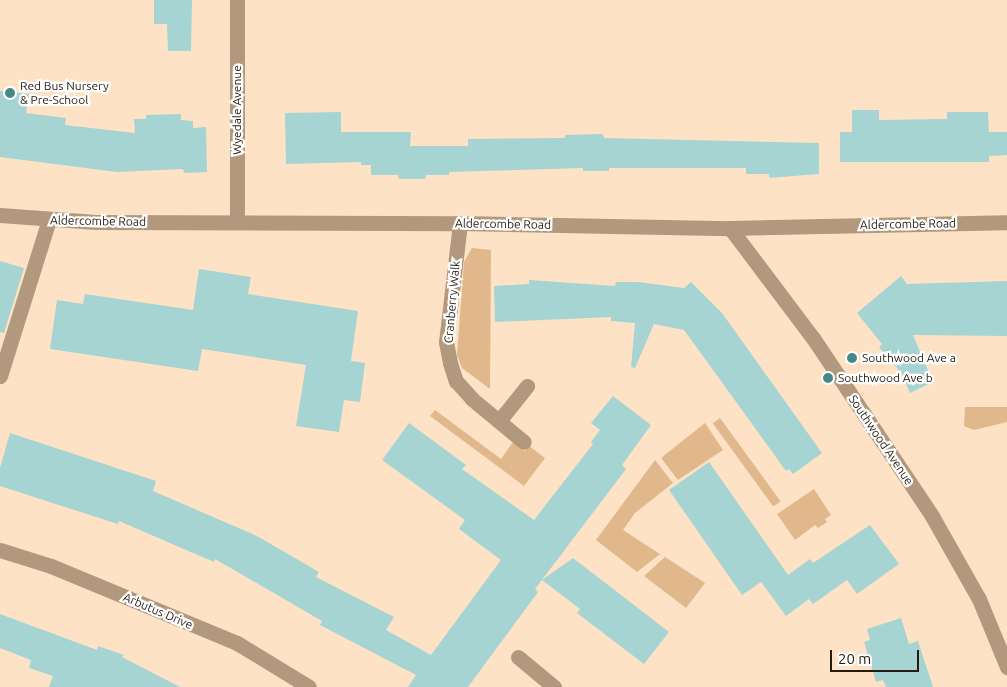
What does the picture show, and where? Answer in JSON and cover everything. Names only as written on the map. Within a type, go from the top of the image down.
[{"type":"street","name":"Wyedale Avenue","points":[[236,221],[237,0]]},
{"type":"street","name":"Aldercombe Road","points":[[0,216],[49,220],[460,223],[730,228],[1007,222]]},
{"type":"street","points":[[0,376],[49,220]]},
{"type":"street","name":"Cranberry Walk","points":[[460,223],[446,342],[450,363],[456,381],[524,442]]},
{"type":"street","name":"Southwood Avenue","points":[[730,228],[812,338],[932,516],[979,599],[1007,667]]},
{"type":"street","points":[[499,421],[527,386]]},
{"type":"street","name":"Arbutus Drive","points":[[0,550],[50,566],[237,643],[309,687]]},
{"type":"street","points":[[518,658],[554,687]]},
{"type":"shaded area","points":[[472,248],[491,250],[490,389],[462,368],[457,355],[464,262]]},
{"type":"shaded area","points":[[965,407],[1007,407],[1007,422],[974,430],[964,426]]},
{"type":"shaded area","points":[[435,410],[501,459],[513,442],[525,451],[529,446],[545,458],[524,486],[430,416]]},
{"type":"shaded area","points":[[720,418],[781,501],[773,507],[713,423]]},
{"type":"shaded area","points":[[705,423],[723,450],[678,480],[661,458]]},
{"type":"shaded area","points":[[655,460],[673,483],[635,513],[623,530],[660,554],[637,572],[596,540]]},
{"type":"shaded area","points":[[814,489],[831,515],[825,519],[827,522],[818,528],[815,525],[795,540],[777,514]]},
{"type":"shaded area","points":[[665,557],[705,583],[686,608],[644,576]]},
{"type":"building","points":[[154,0],[192,0],[191,51],[168,51],[167,24],[154,24]]},
{"type":"building","points":[[0,91],[29,94],[26,113],[66,118],[65,125],[135,133],[134,119],[146,119],[146,115],[181,114],[181,120],[193,121],[193,128],[206,127],[207,172],[184,173],[183,169],[117,172],[0,157]]},
{"type":"building","points":[[852,110],[879,110],[879,120],[947,119],[947,112],[988,112],[989,132],[1007,132],[1007,155],[989,156],[989,162],[840,162],[840,132],[852,132]]},
{"type":"building","points":[[341,112],[341,132],[411,132],[410,146],[468,146],[468,139],[565,138],[565,135],[603,134],[604,138],[819,143],[819,174],[769,178],[769,174],[746,174],[746,168],[609,168],[609,171],[583,171],[583,168],[449,172],[449,175],[426,175],[425,179],[399,179],[398,175],[371,175],[371,165],[361,165],[361,162],[286,164],[285,113]]},
{"type":"building","points":[[0,261],[24,268],[4,333],[0,332]]},
{"type":"building","points":[[199,269],[251,277],[248,294],[358,311],[351,361],[365,363],[360,402],[344,400],[339,432],[296,426],[306,365],[202,349],[198,371],[50,349],[57,300],[83,304],[85,294],[193,310]]},
{"type":"building","points":[[901,276],[907,284],[1007,281],[1007,336],[913,335],[933,382],[910,393],[902,374],[879,347],[882,344],[857,313]]},
{"type":"building","points":[[529,280],[615,286],[616,282],[638,282],[684,288],[691,282],[722,313],[822,453],[793,474],[789,469],[786,471],[684,330],[654,324],[635,368],[631,367],[635,323],[611,321],[611,317],[495,322],[494,286],[529,284]]},
{"type":"building","points":[[613,396],[651,425],[622,465],[626,469],[535,589],[538,592],[468,687],[408,687],[416,675],[320,625],[322,621],[215,559],[214,562],[119,521],[118,524],[0,486],[0,468],[10,433],[156,481],[153,491],[257,536],[319,572],[316,577],[394,617],[386,630],[431,655],[501,560],[459,529],[465,520],[382,460],[409,423],[466,465],[462,469],[534,520],[593,444],[591,442],[600,430],[591,423]]},
{"type":"building","points":[[709,462],[788,575],[810,559],[813,563],[870,525],[899,564],[857,594],[847,580],[813,604],[809,599],[786,616],[761,582],[742,595],[669,490]]},
{"type":"building","points":[[573,558],[669,632],[644,664],[577,613],[580,609],[542,580]]},
{"type":"building","points":[[0,614],[97,650],[98,646],[124,655],[122,657],[180,687],[49,687],[53,676],[29,668],[31,660],[0,648]]},
{"type":"building","points":[[901,618],[909,644],[918,641],[933,687],[886,687],[883,680],[876,682],[864,642],[870,640],[867,629]]},
{"type":"place","name":"Red Bus Nursery & Pre-School","points":[[10,93]]},
{"type":"place","name":"Southwood Ave a","points":[[852,358]]},
{"type":"place","name":"Southwood Ave b","points":[[828,378]]}]
